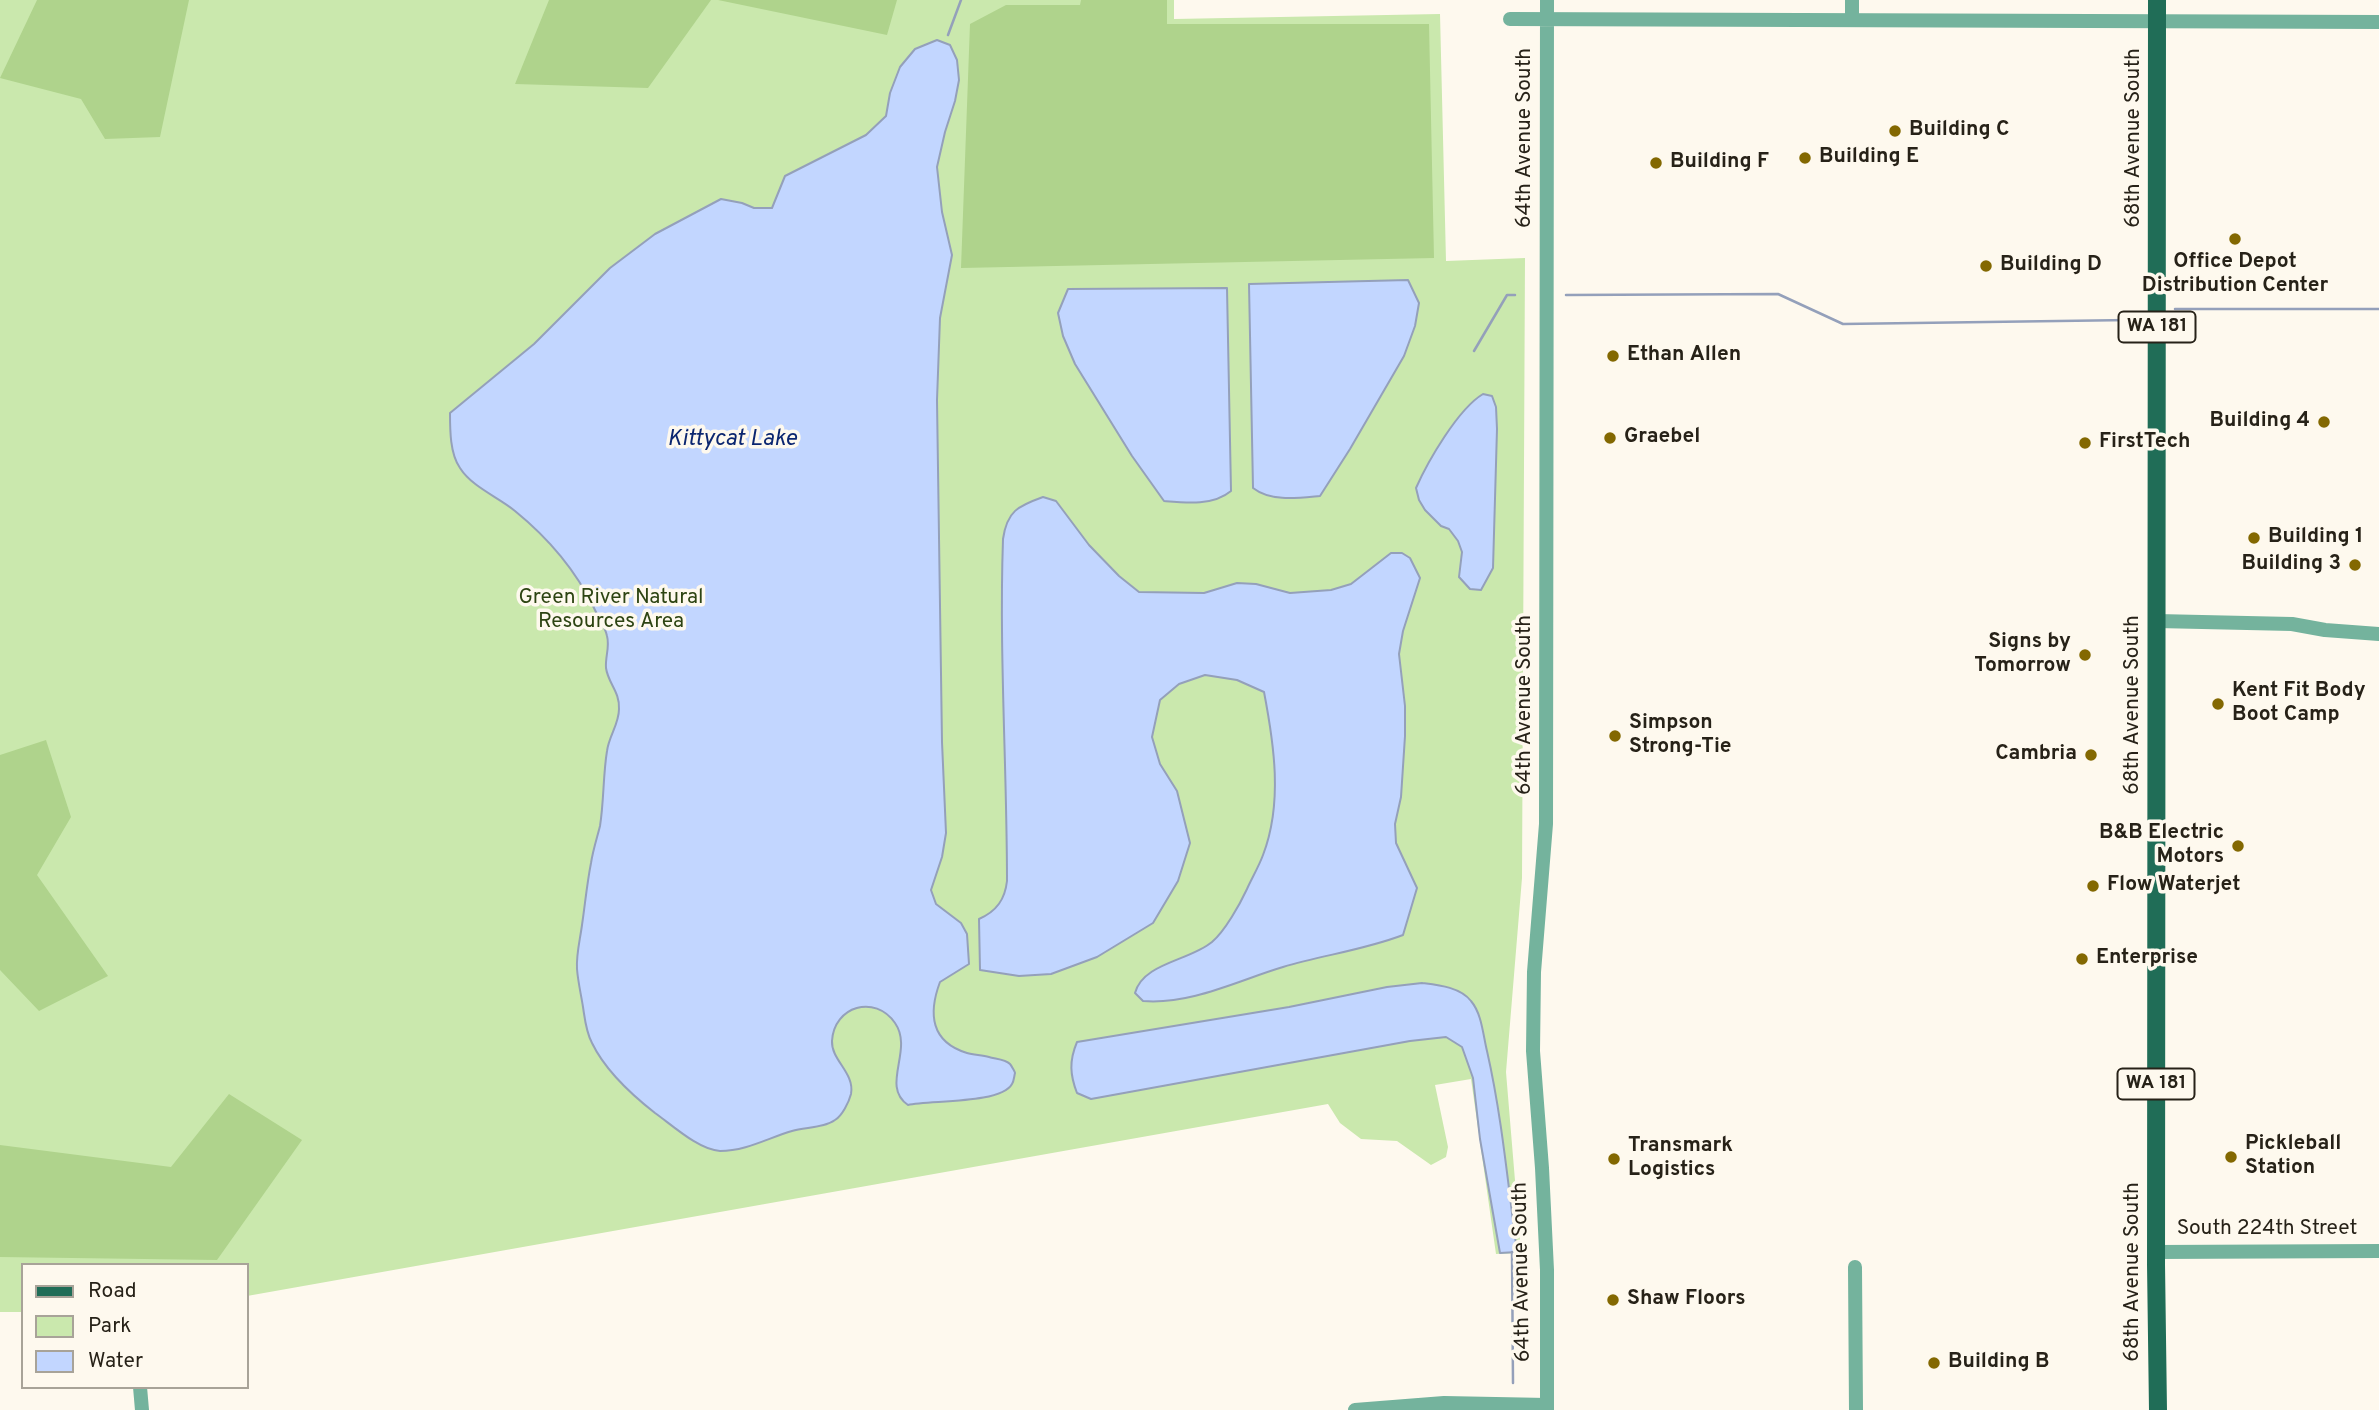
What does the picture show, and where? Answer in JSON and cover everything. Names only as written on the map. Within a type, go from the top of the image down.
[{"type":"main road","name":"68th Avenue South","points":[[2157,0],[2158,1410]]},
{"type":"street","name":"64th Avenue South","points":[[1547,0],[1546,816],[1534,972],[1533,1051],[1547,1270],[1547,1408]]},
{"type":"street","points":[[1852,0],[1852,19]]},
{"type":"street","points":[[1510,19],[2379,22]]},
{"type":"street","points":[[2157,621],[2292,624],[2325,630],[2379,634]]},
{"type":"street","name":"South 224th Street","points":[[2156,1252],[2379,1251]]},
{"type":"street","points":[[1855,1267],[1856,1410]]},
{"type":"street","points":[[140,1389],[142,1410]]},
{"type":"street","points":[[1355,1410],[1444,1403],[1547,1408]]},
{"type":"green space","name":"Green River Natural Resources Area","points":[[0,0],[1174,0],[1174,19],[1440,14],[1446,261],[1525,258],[1522,878],[1506,1072],[1521,1253],[1496,1254],[1471,1079],[1435,1085],[1448,1147],[1446,1157],[1431,1165],[1397,1141],[1361,1139],[1340,1123],[1328,1104],[248,1296],[248,1263],[21,1263],[21,1312],[0,1312]]},
{"type":"green space","points":[[37,0],[189,0],[160,137],[105,139],[81,99],[0,78]]},
{"type":"green space","points":[[549,0],[711,0],[648,88],[515,84]]},
{"type":"green space","points":[[718,0],[897,0],[887,35]]},
{"type":"green space","points":[[1081,0],[1167,0],[1167,24],[1429,24],[1434,258],[961,268],[970,24],[1006,5],[1080,5]]},
{"type":"green space","points":[[46,740],[71,817],[37,875],[108,976],[39,1011],[0,970],[0,755]]},
{"type":"green space","points":[[229,1094],[302,1140],[217,1260],[0,1257],[0,1145],[171,1167]]},
{"type":"water","name":"Kittycat Lake","points":[[937,40],[950,45],[957,60],[959,80],[937,167],[942,212],[952,255],[940,318],[937,400],[942,742],[946,833],[942,857],[931,890],[936,904],[961,923],[967,934],[969,964],[940,982],[934,1016],[939,1034],[946,1042],[967,1053],[1008,1062],[1015,1072],[1014,1079],[1005,1090],[994,1095],[908,1105],[900,1097],[897,1088],[901,1045],[900,1033],[895,1023],[887,1014],[877,1009],[857,1008],[840,1019],[834,1029],[833,1048],[851,1086],[849,1101],[838,1118],[825,1125],[792,1131],[739,1149],[712,1150],[686,1136],[628,1090],[604,1063],[588,1035],[577,958],[593,853],[600,826],[607,751],[619,709],[618,698],[606,668],[607,636],[579,581],[549,543],[515,511],[478,486],[460,468],[452,449],[450,413],[534,344],[610,268],[655,234],[721,199],[754,208],[772,208],[785,176],[866,135],[886,116],[890,93],[900,67],[915,49]]},
{"type":"water","points":[[1408,280],[1419,303],[1415,326],[1404,356],[1320,496],[1276,497],[1253,488],[1249,284]]},
{"type":"water","points":[[1227,288],[1231,491],[1208,501],[1164,501],[1132,456],[1075,364],[1063,336],[1058,313],[1068,289]]},
{"type":"water","points":[[1483,394],[1492,396],[1496,407],[1497,429],[1493,568],[1481,590],[1470,589],[1459,577],[1462,552],[1458,541],[1449,529],[1441,526],[1425,510],[1416,488],[1454,423],[1473,401]]},
{"type":"water","points":[[1043,497],[1056,501],[1089,545],[1139,592],[1204,593],[1237,583],[1256,584],[1290,593],[1331,590],[1351,584],[1391,553],[1402,553],[1410,558],[1420,578],[1403,631],[1399,654],[1405,706],[1405,736],[1401,797],[1395,824],[1396,843],[1417,888],[1403,935],[1283,967],[1179,999],[1143,1001],[1135,993],[1147,975],[1202,948],[1217,937],[1244,895],[1269,835],[1275,774],[1264,692],[1237,680],[1205,675],[1179,684],[1160,700],[1152,737],[1160,764],[1177,791],[1190,843],[1178,881],[1153,923],[1097,957],[1051,974],[1019,976],[980,970],[979,919],[999,904],[1007,881],[1003,539],[1007,522],[1015,511]]},
{"type":"water","points":[[1422,983],[1448,987],[1466,996],[1475,1006],[1480,1018],[1497,1101],[1517,1252],[1500,1253],[1480,1139],[1473,1078],[1462,1047],[1446,1037],[1410,1041],[1091,1099],[1077,1093],[1072,1062],[1077,1042]]},
{"type":"waterway","points":[[948,35],[961,0]]},
{"type":"waterway","points":[[1566,295],[1778,294],[1843,324],[2130,320]]},
{"type":"waterway","points":[[1474,351],[1507,295],[1515,295]]},
{"type":"waterway","points":[[2175,309],[2379,309]]},
{"type":"waterway","points":[[1512,1252],[1513,1383]]},
{"type":"place","name":"Building C","points":[[1895,131]]},
{"type":"place","name":"Building E","points":[[1805,158]]},
{"type":"place","name":"Building F","points":[[1656,163]]},
{"type":"place","name":"Office Depot Distribution Center","points":[[2235,239]]},
{"type":"place","name":"Building D","points":[[1986,266]]},
{"type":"place","name":"Ethan Allen","points":[[1613,356]]},
{"type":"place","name":"Building 4","points":[[2324,422]]},
{"type":"place","name":"Graebel","points":[[1610,438]]},
{"type":"place","name":"FirstTech","points":[[2085,443]]},
{"type":"place","name":"Building 1","points":[[2254,538]]},
{"type":"place","name":"Building 3","points":[[2355,565]]},
{"type":"place","name":"Signs by Tomorrow","points":[[2085,655]]},
{"type":"place","name":"Kent Fit Body Boot Camp","points":[[2218,704]]},
{"type":"place","name":"Simpson Strong-Tie","points":[[1615,736]]},
{"type":"place","name":"Cambria","points":[[2091,755]]},
{"type":"place","name":"B&B Electric Motors","points":[[2238,846]]},
{"type":"place","name":"Flow Waterjet","points":[[2093,886]]},
{"type":"place","name":"Enterprise","points":[[2082,959]]},
{"type":"place","name":"Pickleball Station","points":[[2231,1157]]},
{"type":"place","name":"Transmark Logistics","points":[[1614,1159]]},
{"type":"place","name":"Shaw Floors","points":[[1613,1300]]},
{"type":"place","name":"Building B","points":[[1934,1363]]}]
